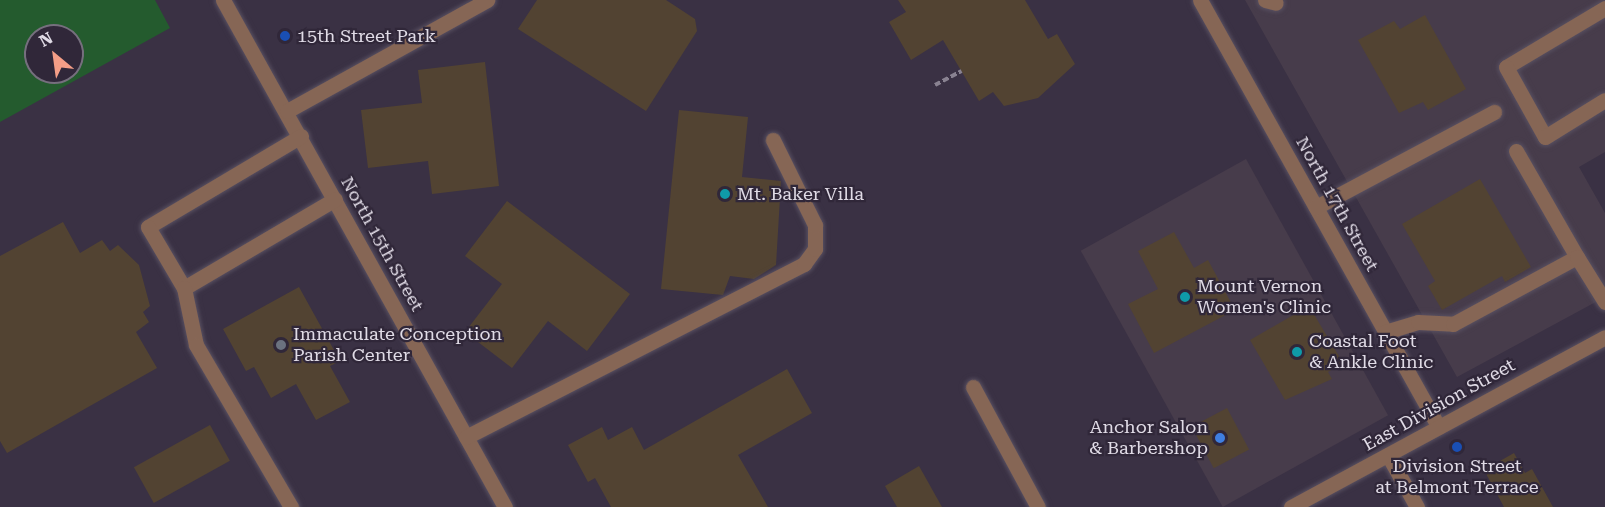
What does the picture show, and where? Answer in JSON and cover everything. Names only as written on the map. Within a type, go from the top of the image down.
[{"type":"street","name":"North 15th Street","points":[[223,0],[301,136],[505,507]]},
{"type":"street","points":[[287,111],[487,0]]},
{"type":"street","name":"North 17th Street","points":[[1200,0],[1439,427]]},
{"type":"street","points":[[1605,8],[1506,67],[1545,136],[1605,99]]},
{"type":"street","points":[[1316,207],[1494,112]]},
{"type":"street","points":[[291,507],[196,345],[184,288],[148,226],[301,136]]},
{"type":"street","points":[[466,437],[804,264],[815,249],[815,225],[773,140]]},
{"type":"street","points":[[1516,152],[1605,302]]},
{"type":"street","points":[[184,288],[335,199]]},
{"type":"street","points":[[1385,332],[1418,322],[1453,324],[1577,257]]},
{"type":"street","name":"East Division Street","points":[[1291,507],[1605,337]]},
{"type":"street","points":[[973,387],[1038,507]]},
{"type":"street","points":[[1388,455],[1417,507]]},
{"type":"path","points":[[935,85],[962,71]]},
{"type":"shaded area","points":[[1245,0],[1605,0],[1605,152],[1579,167],[1605,213],[1605,297],[1457,377]]},
{"type":"shaded area","points":[[1246,159],[1388,415],[1223,507],[1081,251]]},
{"type":"green space","points":[[0,0],[155,0],[170,28],[84,76],[84,24],[24,24],[24,84],[69,84],[0,122]]},
{"type":"building","points":[[537,0],[666,0],[695,19],[697,31],[646,111],[518,29]]},
{"type":"building","points":[[898,0],[1025,0],[1048,39],[1057,34],[1075,64],[1038,98],[1004,106],[993,92],[979,101],[943,40],[911,60],[889,22],[906,12]]},
{"type":"building","points":[[1425,15],[1466,89],[1428,110],[1423,102],[1399,113],[1358,40],[1394,21],[1400,29]]},
{"type":"building","points":[[485,62],[499,186],[432,194],[428,161],[368,168],[361,110],[422,103],[418,70]]},
{"type":"building","name":"Mt. Baker Villa","points":[[679,110],[748,117],[742,177],[781,181],[776,265],[754,279],[730,276],[723,295],[661,289]]},
{"type":"building","points":[[1480,179],[1531,267],[1505,282],[1502,276],[1442,310],[1428,286],[1435,281],[1402,224]]},
{"type":"building","points":[[507,201],[630,294],[587,351],[548,321],[512,368],[465,332],[502,284],[465,256]]},
{"type":"building","points":[[63,222],[80,253],[102,240],[110,251],[118,245],[139,265],[150,306],[143,312],[149,322],[136,332],[157,368],[7,453],[0,441],[0,256]]},
{"type":"building","name":"Mount Vernon Women's Clinic","points":[[1174,232],[1194,268],[1208,260],[1235,310],[1154,353],[1128,304],[1158,289],[1138,251]]},
{"type":"building","name":"Immaculate Conception Parish Center","points":[[299,287],[340,361],[330,366],[350,402],[316,420],[296,384],[271,398],[254,367],[246,371],[223,329]]},
{"type":"building","name":"Coastal Foot & Ankle Clinic","points":[[1309,306],[1343,363],[1328,372],[1332,379],[1285,400],[1250,340]]},
{"type":"building","points":[[787,369],[812,413],[738,455],[768,507],[611,507],[595,478],[588,482],[568,445],[602,427],[608,440],[632,427],[644,450]]},
{"type":"building","name":"Anchor Salon & Barbershop","points":[[1227,408],[1249,449],[1214,468],[1192,427]]},
{"type":"building","points":[[210,425],[230,461],[154,503],[134,467]]},
{"type":"building","points":[[1514,453],[1525,473],[1532,469],[1553,507],[1504,507],[1484,470]]},
{"type":"building","points":[[919,466],[942,507],[897,507],[885,486]]},
{"type":"place","name":"15th Street Park","points":[[285,36]]},
{"type":"place","name":"Mt. Baker Villa","points":[[725,194]]},
{"type":"place","name":"Mount Vernon Women's Clinic","points":[[1185,297]]},
{"type":"place","name":"Immaculate Conception Parish Center","points":[[281,345]]},
{"type":"place","name":"Coastal Foot & Ankle Clinic","points":[[1297,352]]},
{"type":"place","name":"Anchor Salon & Barbershop","points":[[1220,438]]},
{"type":"place","name":"Division Street at Belmont Terrace","points":[[1457,447]]}]
